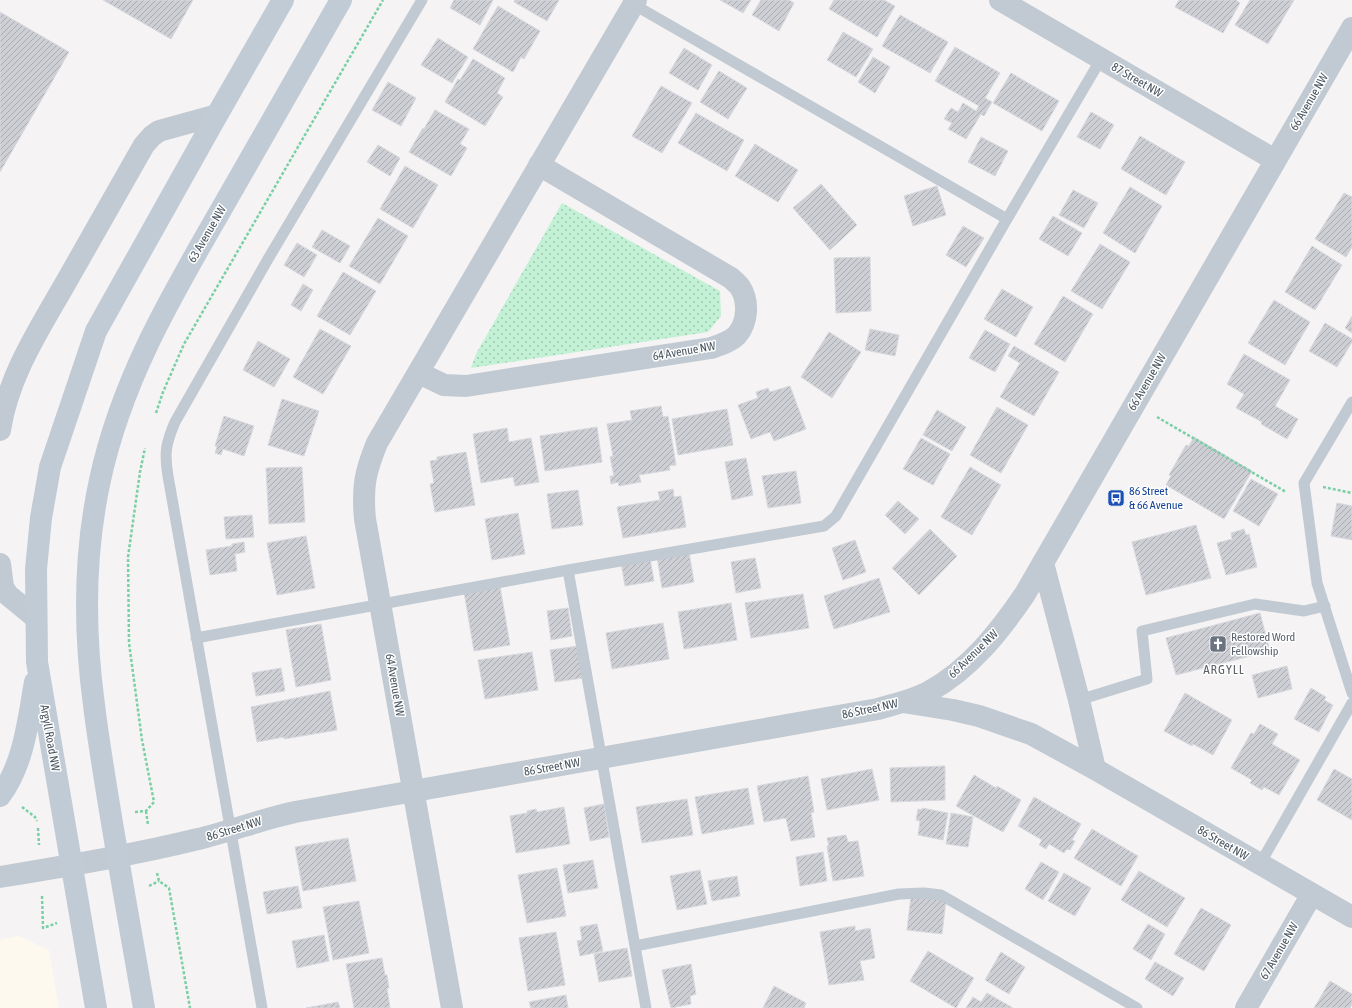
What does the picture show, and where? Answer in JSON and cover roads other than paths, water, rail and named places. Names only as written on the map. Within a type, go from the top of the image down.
[{"type":"main road","points":[[217,115],[283,0]]},
{"type":"main road","name":"63 Avenue NW","points":[[118,856],[94,705],[89,647],[88,585],[91,536],[100,480],[112,430],[130,382],[148,341],[175,290],[341,0]]},
{"type":"main road","name":"Argyll Road NW","points":[[96,1008],[38,667],[36,568],[41,518],[50,467],[96,331],[217,115]]},
{"type":"main road","points":[[0,796],[14,771],[26,733],[38,667]]},
{"type":"main road","points":[[118,856],[144,1008]]},
{"type":"street","name":"87 Street NW","points":[[1000,0],[1275,160]]},
{"type":"street","name":"64 Avenue NW","points":[[452,1008],[381,605],[364,519],[363,491],[370,461],[377,443],[539,165],[632,1]]},
{"type":"street","name":"66 Avenue NW","points":[[903,702],[929,692],[948,680],[994,636],[1025,594],[1352,28]]},
{"type":"street","points":[[0,430],[2,413],[28,349],[144,145],[159,131],[217,115]]},
{"type":"street","name":"64 Avenue NW","points":[[419,373],[444,385],[466,386],[711,348],[725,343],[736,336],[742,326],[746,312],[746,300],[740,287],[731,278],[539,165]]},
{"type":"street","points":[[1043,563],[1079,700],[1095,769]]},
{"type":"street","points":[[0,564],[3,587],[8,595],[36,618]]},
{"type":"street","name":"86 Street NW","points":[[0,877],[118,856],[198,839],[231,831],[280,815],[878,709],[903,702],[953,710],[1006,724],[1031,734],[1095,769],[1352,917]]},
{"type":"street","name":"67 Avenue NW","points":[[1246,1008],[1312,894]]},
{"type":"lane","points":[[262,1008],[165,460],[167,441],[175,422],[264,266],[422,0]]},
{"type":"lane","points":[[632,1],[1007,219]]},
{"type":"lane","points":[[196,638],[568,570],[824,526],[836,516],[1101,59]]},
{"type":"lane","points":[[1352,402],[1304,483],[1316,583],[1352,693]]},
{"type":"lane","points":[[568,570],[646,1008]]},
{"type":"lane","points":[[1079,700],[1147,679],[1142,631],[1255,604],[1304,611],[1324,606]]},
{"type":"lane","points":[[1260,864],[1352,703]]},
{"type":"lane","points":[[635,946],[899,894],[924,893],[941,895],[1137,1008]]},
{"type":"place","name":"86 Street & 66 Avenue","points":[[1116,498]]},
{"type":"place","name":"Restored Word Fellowship","points":[[1218,644]]},
{"type":"district","name":"ARGYLL","points":[[1224,669]]}]
